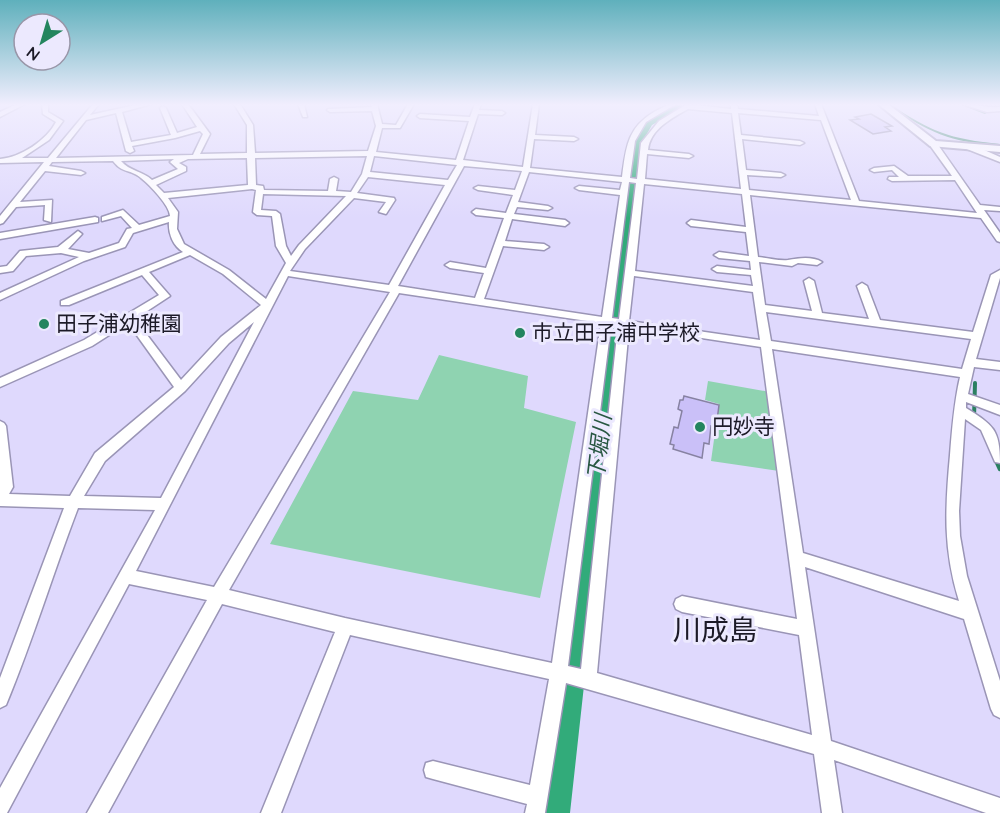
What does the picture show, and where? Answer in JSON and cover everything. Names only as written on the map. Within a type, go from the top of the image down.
[{"type":"main road","points":[[931,142],[970,147],[999,156]]},
{"type":"street","points":[[14,160],[40,142]]},
{"type":"street","points":[[0,221],[65,142]]},
{"type":"street","points":[[128,142],[132,158]]},
{"type":"street","points":[[129,145],[145,142]]},
{"type":"street","points":[[151,184],[183,169],[174,162],[193,156],[202,142]]},
{"type":"street","points":[[251,142],[257,212],[276,214],[281,246],[288,268]]},
{"type":"street","points":[[0,807],[165,504],[288,268],[302,247],[353,194],[366,174],[374,142]]},
{"type":"street","points":[[97,813],[218,595],[394,289],[451,183],[466,142]]},
{"type":"street","points":[[478,302],[526,170],[530,142]]},
{"type":"street","points":[[433,770],[537,805],[560,672],[631,142]]},
{"type":"street","points":[[587,679],[624,323],[646,142]]},
{"type":"street","points":[[740,142],[765,344],[832,813]]},
{"type":"street","points":[[789,142],[800,143]]},
{"type":"street","points":[[833,142],[856,203]]},
{"type":"street","points":[[933,144],[1000,239]]},
{"type":"street","points":[[644,152],[689,156]]},
{"type":"street","points":[[0,161],[371,153],[982,216]]},
{"type":"street","points":[[115,158],[122,167],[143,175],[171,206],[173,229],[180,246],[188,253],[226,272],[268,305]]},
{"type":"street","points":[[43,168],[81,173]]},
{"type":"street","points":[[874,170],[894,168],[905,178]]},
{"type":"street","points":[[744,172],[781,175]]},
{"type":"street","points":[[366,174],[451,183]]},
{"type":"street","points":[[892,179],[957,178]]},
{"type":"street","points":[[332,193],[334,179]]},
{"type":"street","points":[[478,188],[518,193]]},
{"type":"street","points":[[579,188],[623,193]]},
{"type":"street","points":[[162,196],[256,189],[353,194],[391,200],[383,212]]},
{"type":"street","points":[[13,205],[49,202],[48,220]]},
{"type":"street","points":[[514,204],[548,208]]},
{"type":"street","points":[[976,207],[1000,209]]},
{"type":"street","points":[[476,212],[564,223]]},
{"type":"street","points":[[105,219],[123,213],[136,228]]},
{"type":"street","points":[[0,297],[90,256],[122,245],[130,231],[136,228],[173,218]]},
{"type":"street","points":[[0,236],[94,220]]},
{"type":"street","points":[[691,223],[751,230]]},
{"type":"street","points":[[61,250],[78,234]]},
{"type":"street","points":[[500,243],[544,247]]},
{"type":"street","points":[[0,270],[10,269],[23,253],[61,250],[90,256]]},
{"type":"street","points":[[65,303],[188,253]]},
{"type":"street","points":[[719,255],[792,263],[796,260],[817,262]]},
{"type":"street","points":[[450,265],[489,271]]},
{"type":"street","points":[[288,268],[394,289],[765,344],[968,368],[1000,366]]},
{"type":"street","points":[[717,269],[756,273]]},
{"type":"street","points":[[0,383],[88,343],[165,296],[144,272]]},
{"type":"street","points":[[630,273],[758,290]]},
{"type":"street","points":[[1000,273],[996,275],[968,368],[969,399],[953,536],[959,576],[1000,709]]},
{"type":"street","points":[[809,281],[818,315]]},
{"type":"street","points":[[862,286],[876,323]]},
{"type":"street","points":[[0,699],[22,645],[73,502],[100,457],[180,388],[225,340],[268,305]]},
{"type":"street","points":[[761,308],[977,336]]},
{"type":"street","points":[[129,318],[180,388]]},
{"type":"street","points":[[969,399],[1000,410]]},
{"type":"street","points":[[966,414],[986,427],[1000,458]]},
{"type":"street","points":[[0,426],[6,486],[0,498],[165,504]]},
{"type":"street","points":[[797,558],[971,613]]},
{"type":"street","points":[[125,576],[587,679],[823,747],[1000,808]]},
{"type":"street","points":[[682,604],[807,629]]},
{"type":"street","points":[[271,813],[345,626]]},
{"type":"green space","points":[[439,355],[528,376],[524,408],[576,422],[540,598],[270,544],[353,391],[418,400]]},
{"type":"green space","points":[[708,381],[770,392],[779,471],[711,461],[719,404],[705,400]]},
{"type":"building","name":"円妙寺","points":[[684,396],[719,405],[716,428],[711,426],[709,444],[704,443],[702,458],[673,449],[674,445],[670,444],[674,427],[678,428],[682,411],[678,409],[680,400],[683,400]]},
{"type":"waterway","name":"下堀川","points":[[553,813],[638,142]]},
{"type":"waterway","points":[[976,142],[1000,145]]},
{"type":"waterway","points":[[974,418],[975,383]]},
{"type":"waterway","points":[[995,458],[1000,469]]},
{"type":"place","name":"田子浦幼稚園","points":[[44,324]]},
{"type":"place","name":"市立田子浦中学校","points":[[520,333]]},
{"type":"place","name":"円妙寺","points":[[700,427]]},
{"type":"district","name":"川成島","points":[[715,630]]}]
